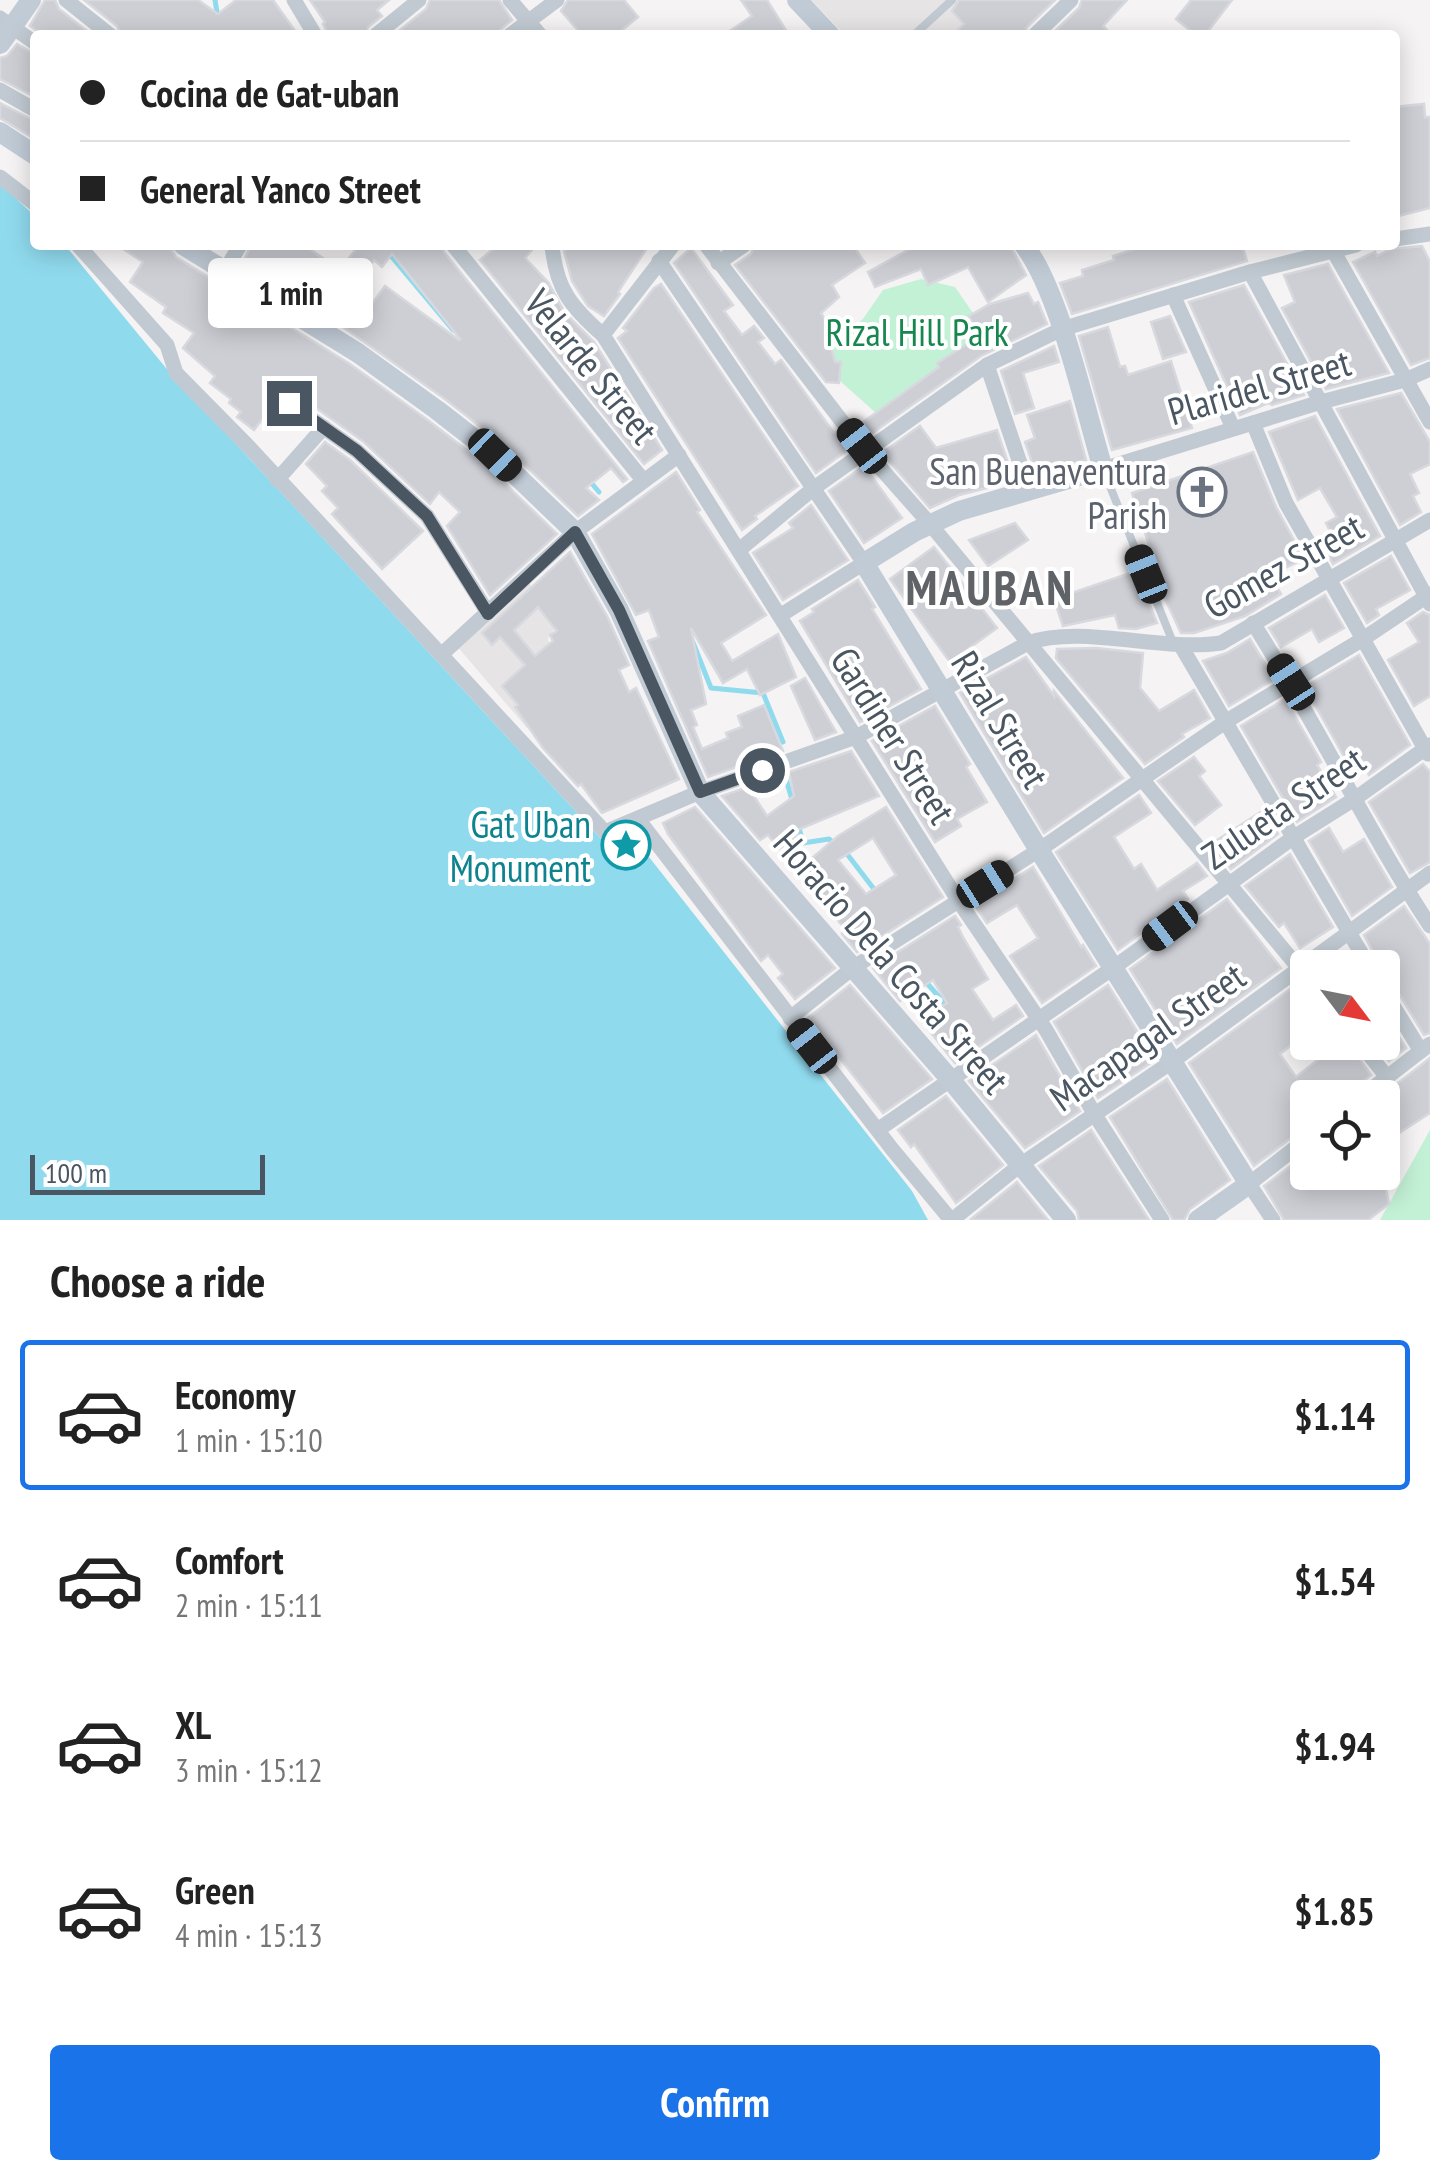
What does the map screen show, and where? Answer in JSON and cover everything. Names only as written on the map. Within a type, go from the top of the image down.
[{"type":"street","points":[[30,41],[4,29],[31,0]]},
{"type":"street","points":[[66,0],[104,30]]},
{"type":"street","points":[[294,0],[312,30]]},
{"type":"street","points":[[382,30],[419,0]]},
{"type":"street","points":[[510,0],[536,30]]},
{"type":"street","points":[[516,30],[557,0]]},
{"type":"street","points":[[797,0],[825,30]]},
{"type":"street","points":[[1040,30],[1070,0]]},
{"type":"street","points":[[0,90],[30,107]]},
{"type":"street","points":[[0,132],[30,151]]},
{"type":"street","points":[[0,177],[30,200]]},
{"type":"street","points":[[1400,238],[1430,234]]},
{"type":"street","points":[[82,250],[167,346],[176,373],[442,654],[575,532],[679,455]]},
{"type":"street","name":"Horacio Dela Costa Street","points":[[191,250],[358,353],[437,410],[495,455],[575,532],[619,610],[700,792],[854,967],[1066,1220]]},
{"type":"street","points":[[225,271],[237,250]]},
{"type":"street","name":"Velarde Street","points":[[457,250],[644,480]]},
{"type":"street","name":"Gardiner Street","points":[[552,250],[554,273],[565,294],[583,318],[603,335],[958,900],[1039,1019],[1162,1220]]},
{"type":"street","points":[[603,335],[669,250]]},
{"type":"street","points":[[709,250],[866,451],[1290,958]]},
{"type":"street","points":[[718,263],[737,250]]},
{"type":"street","points":[[1028,250],[1062,329],[1103,468]]},
{"type":"street","points":[[740,550],[814,488],[988,365],[1062,329],[1321,250]]},
{"type":"street","points":[[1333,250],[1430,422]]},
{"type":"street","name":"Rizal Street","points":[[659,261],[864,563],[1039,850],[1273,1220]]},
{"type":"street","points":[[790,1018],[854,967],[1039,850],[1224,722],[1428,598],[1250,272]]},
{"type":"street","points":[[1173,296],[1233,428]]},
{"type":"street","points":[[988,365],[1029,490]]},
{"type":"street","name":"Plaridel Street","points":[[781,614],[930,524],[1029,490],[1430,370]]},
{"type":"street","points":[[289,403],[357,451],[427,516],[488,614]]},
{"type":"street","points":[[1253,422],[1286,503],[1428,750]]},
{"type":"street","points":[[277,480],[324,426]]},
{"type":"street","name":"Gomez Street","points":[[442,654],[604,832],[700,792],[856,737],[1028,644],[1050,636],[1178,646],[1222,643],[1430,520]]},
{"type":"street","points":[[1253,623],[1291,682],[1406,890],[1430,926]]},
{"type":"street","points":[[1178,646],[1360,950]]},
{"type":"street","name":"Zulueta Street","points":[[879,1130],[1114,968],[1294,836],[1428,750]]},
{"type":"street","points":[[638,819],[790,1018],[952,1220]]},
{"type":"street","name":"Macapagal Street","points":[[1327,950],[1348,930],[1430,873]]},
{"type":"street","name":"Macapagal Street","points":[[952,1220],[1020,1165],[1290,982]]},
{"type":"street","points":[[1383,1080],[1425,1048],[1400,1013]]},
{"type":"street","points":[[1373,1060],[1387,1077]]},
{"type":"street","points":[[1198,1220],[1290,1152]]},
{"type":"lane","points":[[919,30],[952,0]]},
{"type":"lane","points":[[1103,468],[1178,646]]},
{"type":"shaded area","points":[[811,0],[1054,0],[1022,30],[840,30]]},
{"type":"shaded area","points":[[527,579],[557,626],[548,638],[562,702],[527,728],[456,645]]},
{"type":"green space","name":"Rizal Hill Park","points":[[921,279],[955,287],[988,335],[885,421],[830,372],[819,357],[863,319],[883,290]]},
{"type":"green space","points":[[1430,1130],[1430,1220],[1380,1220]]},
{"type":"water","points":[[0,184],[30,211],[30,250],[69,250],[166,368],[629,869],[649,857],[912,1191],[928,1220],[0,1220]]},
{"type":"building","points":[[45,0],[55,0],[59,9],[86,30],[36,30],[30,26]]},
{"type":"building","points":[[84,0],[198,0],[218,14],[236,0],[273,0],[294,30],[119,30]]},
{"type":"building","points":[[310,0],[389,0],[377,10],[382,16],[367,30],[326,30]]},
{"type":"building","points":[[430,0],[499,0],[512,20],[500,30],[400,30],[426,9]]},
{"type":"building","points":[[568,0],[624,0],[638,17],[622,30],[578,30],[561,11]]},
{"type":"building","points":[[741,0],[767,0],[786,30],[731,30],[752,16]]},
{"type":"building","points":[[959,0],[1055,0],[1026,30],[958,30],[964,24],[952,11]]},
{"type":"building","points":[[1082,0],[1127,0],[1103,26],[1107,30],[1056,30]]},
{"type":"building","points":[[1191,0],[1232,0],[1209,30],[1190,30],[1176,19]]},
{"type":"building","points":[[17,44],[30,51],[30,94],[0,79],[0,58]]},
{"type":"building","points":[[0,103],[30,118],[30,136],[0,118]]},
{"type":"building","points":[[1424,104],[1425,117],[1430,117],[1430,208],[1400,216],[1400,106]]},
{"type":"building","points":[[1422,246],[1430,262],[1430,358],[1411,365],[1353,262],[1375,252],[1377,256]]},
{"type":"building","points":[[125,250],[172,250],[176,257],[350,364],[486,465],[557,534],[490,595],[447,526],[460,512],[439,492],[430,504],[364,442],[295,393],[287,391],[280,396],[254,430],[237,417],[241,412],[229,403],[231,399],[210,383],[215,376],[183,348],[194,333],[163,313],[166,307],[130,282],[143,262]]},
{"type":"building","points":[[249,250],[311,250],[340,270],[355,250],[443,250],[627,479],[623,482],[611,468],[586,488],[599,500],[578,516],[504,445],[245,258]],"holes":[[[392,254],[459,340],[385,286],[368,309],[349,295],[374,260],[382,267]]]},
{"type":"building","points":[[492,250],[532,250],[525,258],[548,282],[565,313],[594,342],[662,450],[644,464],[480,260]]},
{"type":"building","points":[[646,250],[604,316],[588,306],[572,281],[564,251]]},
{"type":"building","points":[[692,250],[733,305],[724,311],[742,335],[754,326],[764,338],[758,342],[775,364],[781,360],[849,449],[816,473],[674,263]]},
{"type":"building","points":[[753,250],[856,250],[865,263],[832,285],[839,297],[821,313],[832,332],[828,335],[835,362],[841,362],[839,383],[826,382],[735,265]]},
{"type":"building","points":[[908,250],[1013,250],[1026,275],[988,302],[968,267],[928,285],[921,269],[875,287],[868,272]]},
{"type":"building","points":[[1132,250],[1244,250],[1247,261],[1072,314],[1060,283],[1083,276],[1082,270],[1114,260],[1113,256]]},
{"type":"building","points":[[1328,264],[1389,373],[1326,389],[1282,308],[1295,302],[1284,275]]},
{"type":"building","points":[[661,284],[798,486],[742,530],[618,338]]},
{"type":"building","points":[[1244,285],[1304,395],[1268,403],[1240,415],[1189,302]]},
{"type":"building","points":[[1028,293],[1034,304],[1038,302],[1047,324],[981,356],[868,436],[859,425],[939,367],[937,363],[979,337],[969,316],[990,304]]},
{"type":"building","points":[[1170,316],[1186,352],[1163,359],[1151,322]]},
{"type":"building","points":[[1108,327],[1120,367],[1125,366],[1128,375],[1171,361],[1192,428],[1112,450],[1079,336]]},
{"type":"building","points":[[1054,346],[1059,362],[1023,373],[1034,408],[1015,414],[1001,371]]},
{"type":"building","points":[[1401,393],[1430,442],[1430,464],[1410,474],[1419,493],[1413,496],[1421,512],[1400,525],[1337,409]]},
{"type":"building","points":[[1070,401],[1086,460],[1036,474],[1025,442],[1035,438],[1027,415]]},
{"type":"building","points":[[1315,416],[1380,536],[1333,564],[1321,542],[1332,535],[1326,523],[1337,517],[1320,488],[1298,500],[1269,432]]},
{"type":"building","points":[[920,426],[936,448],[997,430],[1014,481],[959,495],[930,508],[882,453]]},
{"type":"building","points":[[325,442],[350,460],[423,531],[382,569],[332,514],[338,508],[322,491],[327,486],[306,464]]},
{"type":"building","points":[[1253,452],[1304,559],[1270,575],[1281,594],[1245,616],[1194,633],[1181,633],[1150,566],[1154,565],[1151,551],[1132,493]]},
{"type":"building","points":[[864,466],[902,518],[864,543],[829,491]]},
{"type":"building","points":[[676,472],[700,510],[697,512],[766,615],[721,643],[732,661],[778,634],[796,677],[760,695],[747,669],[723,683],[691,628],[706,704],[691,710],[702,749],[742,727],[738,716],[764,705],[783,751],[708,777],[648,641],[659,637],[649,610],[636,615],[592,534]]},
{"type":"building","points":[[811,505],[848,560],[783,600],[753,553],[793,528],[789,523]]},
{"type":"building","points":[[1015,523],[1028,540],[988,566],[969,540]]},
{"type":"building","points":[[934,547],[997,628],[950,662],[890,579]]},
{"type":"building","points":[[570,552],[607,616],[629,665],[619,670],[629,692],[636,688],[679,779],[602,813],[581,784],[578,786],[543,748],[502,686],[525,665],[500,637],[492,645],[482,633]],"holes":[[[538,607],[557,631],[550,635],[553,641],[535,656],[514,630]]]},
{"type":"building","points":[[1391,556],[1410,590],[1376,609],[1379,615],[1367,623],[1344,583]]},
{"type":"building","points":[[1136,571],[1157,623],[1136,629],[1119,628],[1115,615],[1063,626],[1054,599]]},
{"type":"building","points":[[858,580],[921,689],[860,722],[800,621]]},
{"type":"building","points":[[1325,595],[1344,628],[1319,642],[1312,629],[1281,647],[1269,628]]},
{"type":"building","points":[[1423,612],[1430,615],[1430,696],[1414,706],[1388,660],[1419,642],[1407,623]]},
{"type":"building","points":[[1250,639],[1274,679],[1229,706],[1203,661]]},
{"type":"building","points":[[1057,649],[1143,653],[1140,688],[1159,711],[1194,690],[1210,718],[1182,734],[1184,737],[1145,764],[1056,658]]},
{"type":"building","points":[[1359,655],[1410,745],[1369,775],[1356,753],[1346,760],[1305,687]]},
{"type":"building","points":[[1026,657],[1123,778],[1044,833],[960,693]]},
{"type":"building","points":[[805,678],[836,732],[815,740],[791,686]]},
{"type":"building","points":[[1285,699],[1336,797],[1297,822],[1241,726]]},
{"type":"building","points":[[935,706],[970,764],[966,767],[987,802],[957,819],[961,826],[935,842],[872,741]]},
{"type":"building","points":[[851,751],[879,796],[795,831],[798,835],[779,849],[768,835],[760,840],[722,796],[748,787],[767,816],[794,796],[789,772]]},
{"type":"building","points":[[1194,757],[1205,771],[1199,776],[1221,805],[1195,825],[1158,781]]},
{"type":"building","points":[[1423,764],[1430,772],[1430,862],[1410,873],[1369,802]]},
{"type":"building","points":[[1139,795],[1151,813],[1114,837],[1134,869],[1141,864],[1157,890],[1197,863],[1207,876],[1183,891],[1188,899],[1118,950],[1056,852]]},
{"type":"building","points":[[695,807],[835,968],[795,999],[778,978],[783,974],[768,955],[761,961],[668,834],[663,823]]},
{"type":"building","points":[[886,807],[943,897],[857,952],[842,934],[845,929],[797,871],[838,836]],"holes":[[[873,838],[896,875],[866,894],[838,860]]]},
{"type":"building","points":[[1264,810],[1278,834],[1231,869],[1211,844]]},
{"type":"building","points":[[1329,828],[1343,852],[1364,839],[1392,887],[1352,916],[1309,841]]},
{"type":"building","points":[[1290,854],[1333,927],[1300,948],[1284,923],[1279,927],[1245,886]]},
{"type":"building","points":[[1033,867],[1096,966],[1042,1003],[1010,956],[1038,938],[1017,905],[987,923],[974,904]]},
{"type":"building","points":[[1227,899],[1281,968],[1177,1044],[1130,969]]},
{"type":"building","points":[[1404,906],[1430,944],[1430,1033],[1424,1035],[1400,995],[1400,950],[1372,950],[1364,935]]},
{"type":"building","points":[[955,916],[988,979],[972,989],[993,1020],[1016,1005],[1023,1016],[955,1063],[921,1020],[947,1003],[933,980],[900,1001],[873,968]]},
{"type":"building","points":[[850,985],[932,1079],[883,1113],[808,1018]]},
{"type":"building","points":[[1108,985],[1155,1060],[1098,1098],[1054,1022]]},
{"type":"building","points":[[1290,989],[1290,1046],[1280,1054],[1296,1077],[1317,1060],[1361,1060],[1371,1075],[1365,1080],[1290,1080],[1290,1139],[1254,1166],[1189,1063]]},
{"type":"building","points":[[1036,1035],[1080,1111],[1025,1148],[969,1081]]},
{"type":"building","points":[[1430,1058],[1430,1113],[1400,1132],[1400,1082]]},
{"type":"building","points":[[1167,1079],[1230,1180],[1190,1209],[1184,1220],[1173,1220],[1110,1117]]},
{"type":"building","points":[[946,1096],[1003,1165],[956,1203],[914,1144],[911,1147],[898,1130]]},
{"type":"building","points":[[1091,1130],[1149,1220],[1079,1220],[1077,1211],[1039,1166]]},
{"type":"building","points":[[1290,1166],[1290,1190],[1386,1190],[1389,1204],[1368,1220],[1284,1220],[1264,1186]]},
{"type":"building","points":[[1017,1182],[1048,1220],[971,1219]]},
{"type":"waterway","points":[[215,0],[218,18]]},
{"type":"waterway","points":[[386,250],[453,330]]},
{"type":"waterway","points":[[588,479],[599,492]]},
{"type":"waterway","points":[[692,640],[711,688],[763,693],[783,742]]},
{"type":"waterway","points":[[783,769],[793,803]]},
{"type":"waterway","points":[[798,824],[803,843],[829,839],[835,844]]},
{"type":"waterway","points":[[844,850],[877,893]]},
{"type":"waterway","points":[[925,981],[948,1007]]},
{"type":"place","name":"San Buenaventura Parish","points":[[1202,492]]},
{"type":"place","name":"Gat Uban Monument","points":[[626,845]]},
{"type":"district","name":"MAUBAN","points":[[990,587]]},
{"type":"route","points":[[289,403],[357,451],[427,516],[488,614],[575,532],[619,610],[700,792],[762,770]]}]
